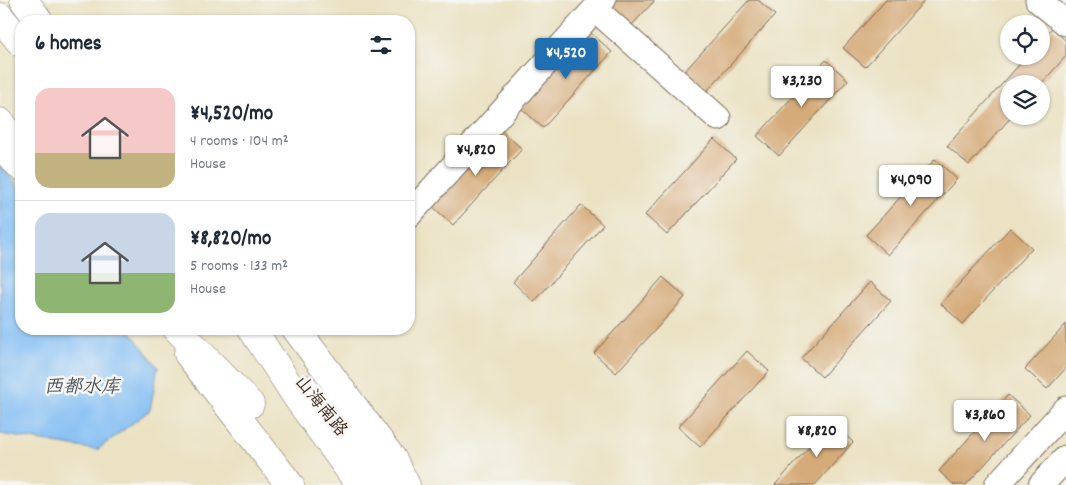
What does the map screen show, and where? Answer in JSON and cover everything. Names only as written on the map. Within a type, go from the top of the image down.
[{"type":"main road","points":[[24,0],[35,15]]},
{"type":"main road","points":[[0,12],[15,20]]},
{"type":"main road","points":[[0,17],[15,36]]},
{"type":"main road","points":[[0,122],[15,139]]},
{"type":"main road","points":[[0,144],[15,160]]},
{"type":"main road","points":[[173,335],[290,485]]},
{"type":"main road","points":[[183,335],[250,404]]},
{"type":"main road","points":[[258,335],[298,400],[360,485]]},
{"type":"main road","name":"山海南路","points":[[259,335],[384,485]]},
{"type":"main road","points":[[303,335],[392,458],[406,485]]},
{"type":"street","points":[[1038,0],[1066,23]]},
{"type":"street","points":[[415,208],[599,4],[718,118]]},
{"type":"street","points":[[997,485],[1066,409]]},
{"type":"street","points":[[1041,485],[1066,458]]},
{"type":"water","name":"西都水库","points":[[0,162],[15,182],[15,335],[133,335],[158,367],[150,410],[97,450],[0,434]]},
{"type":"building","points":[[616,0],[655,0],[631,26],[610,6]]},
{"type":"building","points":[[749,0],[758,0],[775,15],[706,92],[684,72]]},
{"type":"building","points":[[886,0],[925,0],[865,67],[843,48]]},
{"type":"building","points":[[1052,28],[1066,41],[1066,56],[1049,75],[1010,75],[1019,65],[1050,65],[1050,30]]},
{"type":"building","points":[[590,32],[612,52],[543,128],[521,108]]},
{"type":"building","points":[[826,60],[848,80],[779,156],[757,136]]},
{"type":"building","points":[[1000,86],[1000,125],[1004,125],[969,165],[947,146]]},
{"type":"building","points":[[500,129],[522,149],[453,225],[431,205]]},
{"type":"building","points":[[714,139],[736,159],[667,235],[645,215]]},
{"type":"building","points":[[935,159],[957,179],[888,255],[866,235]]},
{"type":"building","points":[[581,205],[603,225],[534,302],[513,282]]},
{"type":"building","points":[[1010,228],[1032,248],[963,324],[941,304]]},
{"type":"building","points":[[663,277],[685,297],[616,373],[594,353]]},
{"type":"building","points":[[870,282],[891,301],[822,377],[801,358]]},
{"type":"building","points":[[1066,324],[1066,368],[1047,389],[1025,369]]},
{"type":"building","points":[[747,351],[769,371],[700,447],[678,427]]},
{"type":"building","points":[[1008,395],[1030,415],[966,485],[954,485],[939,471]]},
{"type":"building","points":[[831,422],[853,442],[815,485],[775,485]]}]
